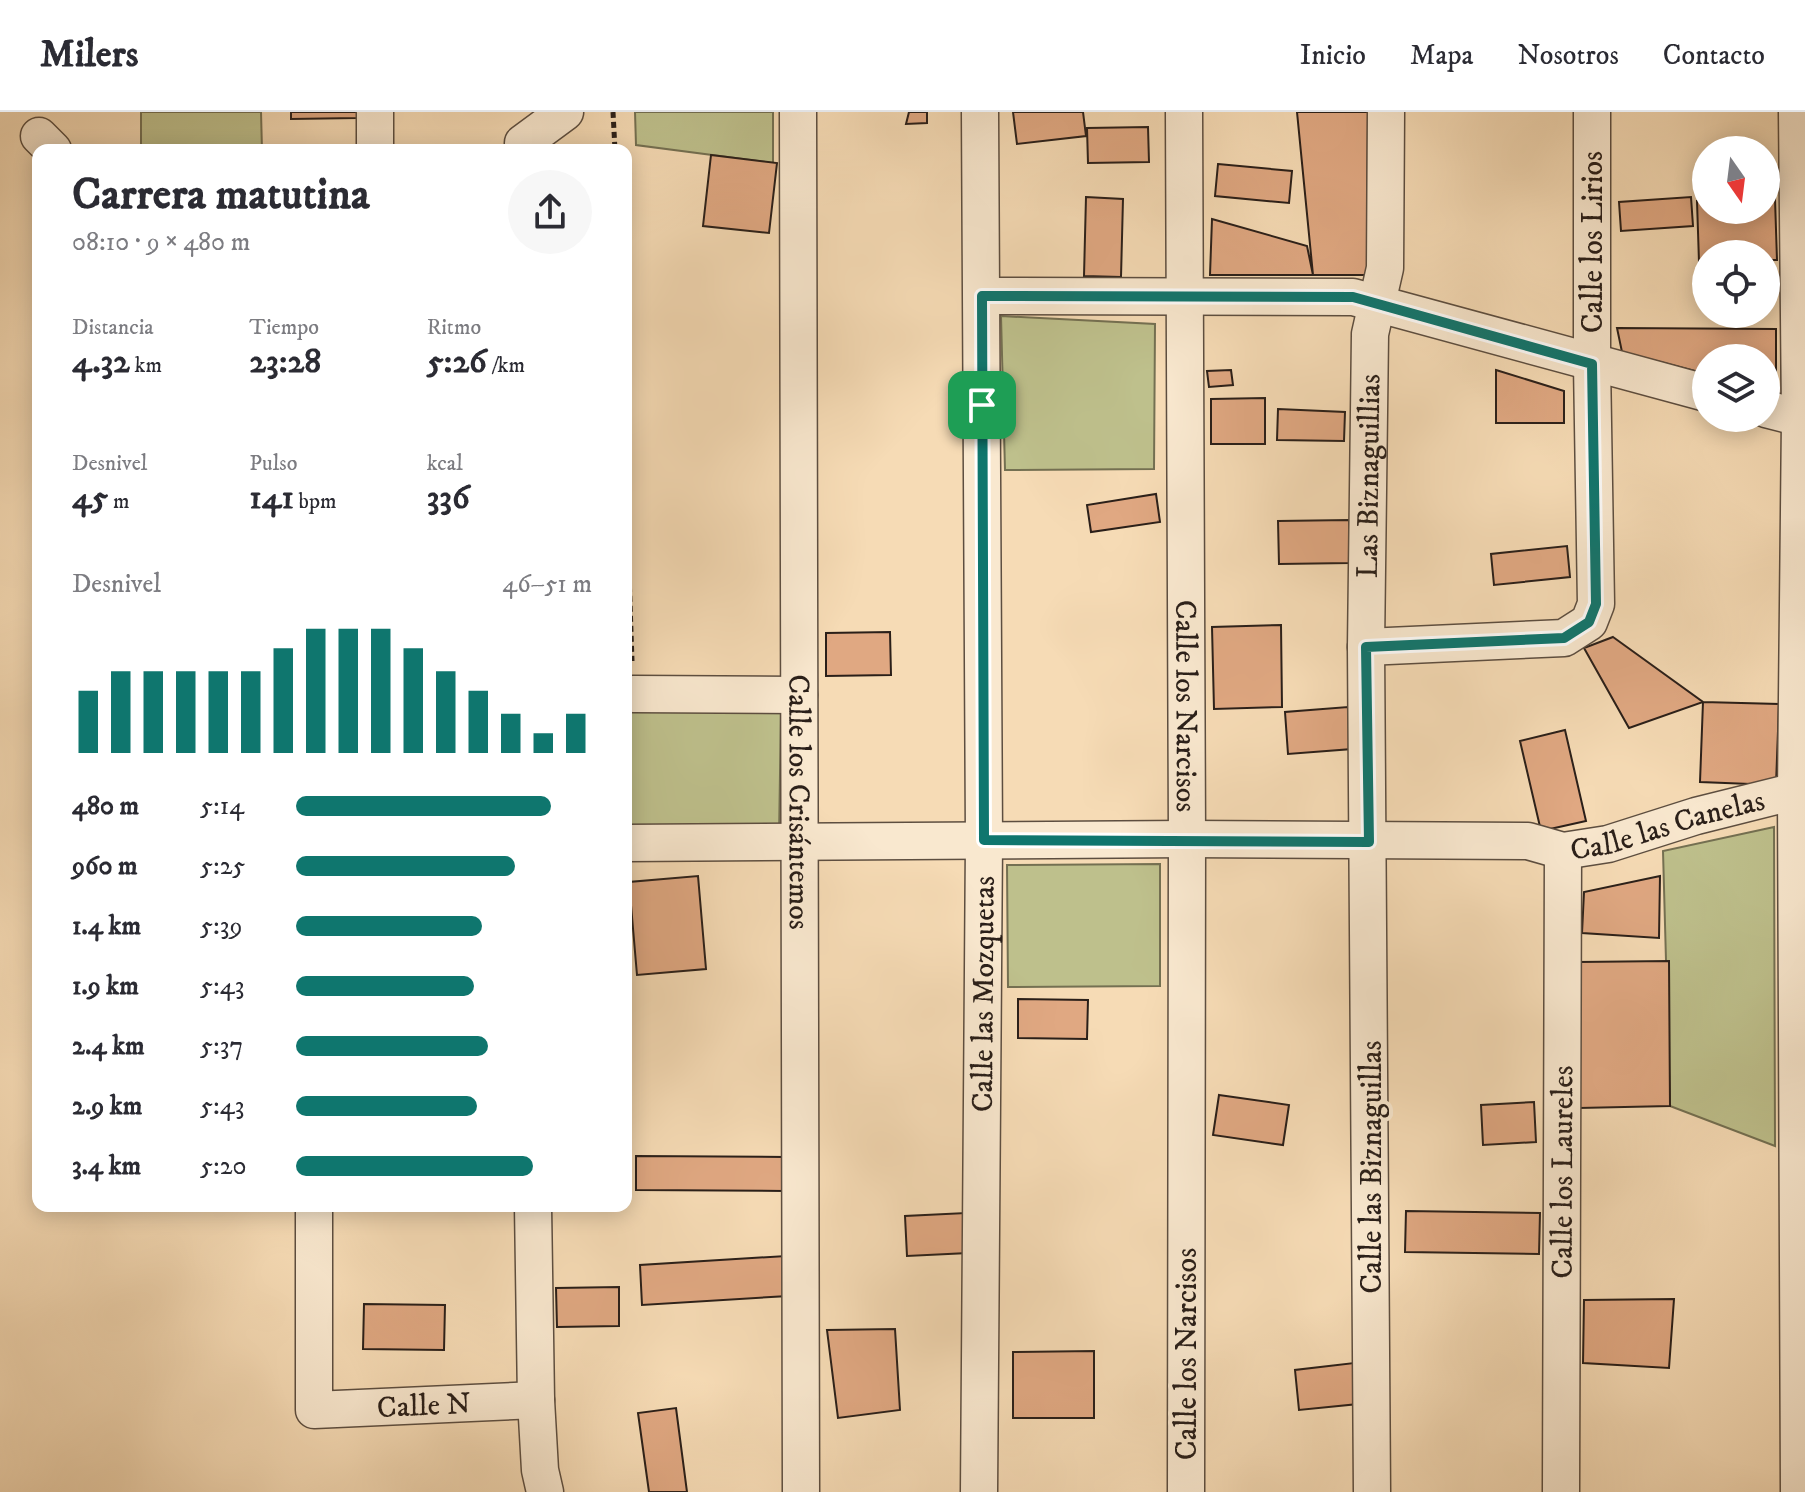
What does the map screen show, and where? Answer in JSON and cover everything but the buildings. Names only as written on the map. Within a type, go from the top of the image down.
[{"type":"street","points":[[375,112],[375,144]]},
{"type":"street","points":[[523,144],[565,112]]},
{"type":"street","name":"Calle los Crisántemos","points":[[798,112],[801,1492]]},
{"type":"street","name":"Calle las Mozquetas","points":[[979,1492],[984,840],[980,112]]},
{"type":"street","name":"Calle los Narcisos","points":[[1184,112],[1186,1492]]},
{"type":"street","name":"Las Biznaguillias","points":[[1369,842],[1366,647],[1370,334],[1385,268],[1386,112]]},
{"type":"street","name":"Calle los Lirios","points":[[1366,647],[1564,638],[1589,622],[1596,604],[1592,112]]},
{"type":"street","points":[[1797,112],[1790,415],[1802,1198],[1799,1492]]},
{"type":"street","points":[[982,296],[1353,297],[1692,389]]},
{"type":"street","points":[[633,694],[799,695]]},
{"type":"street","name":"Calle las Canelas","points":[[632,843],[1187,839],[1528,841],[1563,851],[1608,844],[1696,816],[1796,791]]},
{"type":"street","name":"Calle las Biznaguillas","points":[[1369,842],[1372,1492]]},
{"type":"street","name":"Calle los Laureles","points":[[1561,1492],[1563,851]]},
{"type":"street","name":"Calle N","points":[[314,1212],[314,1410],[536,1400]]},
{"type":"street","points":[[533,1212],[536,1400],[540,1470],[545,1492]]},
{"type":"path","points":[[613,112],[615,144]]},
{"type":"path","points":[[632,664],[633,694]]},
{"type":"green space","points":[[141,112],[261,112],[262,144],[141,144]]},
{"type":"green space","points":[[635,112],[773,112],[773,163],[636,145]]},
{"type":"green space","points":[[1001,316],[1155,324],[1154,469],[1005,470]]},
{"type":"green space","points":[[632,709],[781,711],[779,837],[632,835]]},
{"type":"green space","points":[[1774,827],[1775,1146],[1670,1106],[1663,851]]},
{"type":"green space","points":[[1160,864],[1160,986],[1008,987],[1007,865]]},
{"type":"route","points":[[982,296],[1353,297],[1592,364],[1596,604],[1589,622],[1564,638],[1366,647],[1369,842],[984,840],[982,405],[982,296]]}]
